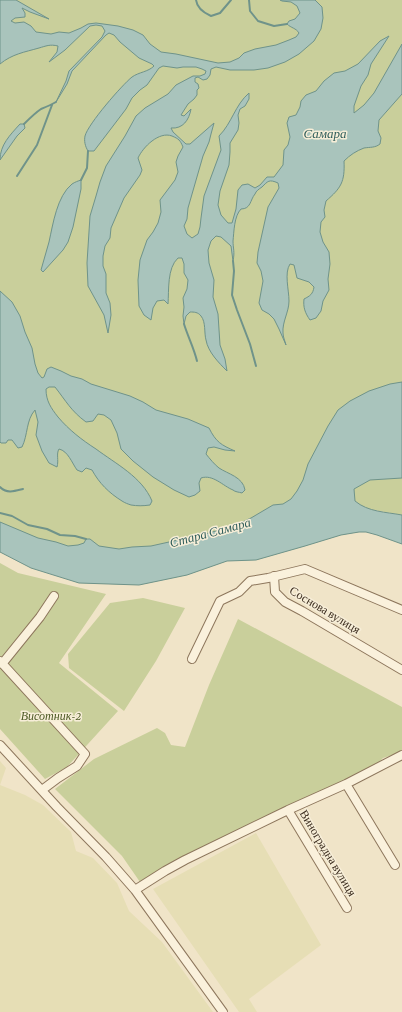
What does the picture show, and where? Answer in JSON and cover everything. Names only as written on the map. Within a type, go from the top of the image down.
[{"type":"street","points":[[192,659],[220,601],[239,592],[250,581],[305,569],[402,610]]},
{"type":"street","name":"Соснова вулиця","points":[[274,576],[275,592],[285,602],[402,670]]},
{"type":"street","points":[[42,790],[77,766],[85,754],[1,662],[40,617],[54,596]]},
{"type":"street","points":[[0,745],[135,890],[224,1012]]},
{"type":"street","points":[[135,890],[185,860],[288,810],[346,784],[402,755]]},
{"type":"street","points":[[346,784],[394,865]]},
{"type":"street","name":"Виноградна вулиця","points":[[288,810],[347,908]]},
{"type":"shaded area","points":[[0,761],[6,768],[0,785]]},
{"type":"shaded area","points":[[0,785],[25,795],[43,805],[71,832],[76,851],[93,858],[117,883],[129,911],[162,942],[213,1012],[0,1012]]},
{"type":"shaded area","points":[[256,833],[321,945],[249,999],[257,1012],[239,1012],[153,889]]},
{"type":"green space","points":[[0,0],[402,0],[402,515],[373,510],[359,532],[341,535],[256,560],[227,561],[187,575],[139,585],[79,583],[0,552]]},
{"type":"green space","name":"Висотник-2","points":[[0,563],[18,573],[106,594],[59,663],[118,711],[67,767],[45,779],[0,729]]},
{"type":"green space","points":[[143,598],[185,608],[156,661],[124,711],[69,668],[68,654],[110,603]]},
{"type":"green space","points":[[238,619],[402,707],[402,752],[383,758],[372,769],[199,851],[140,882],[122,856],[55,789],[94,759],[157,728],[165,733],[171,745],[185,747],[209,685]]},
{"type":"water","name":"Самара","points":[[0,0],[16,0],[49,19],[22,8],[25,13],[25,17],[15,18],[11,21],[15,23],[24,22],[31,26],[36,32],[51,34],[59,32],[69,33],[88,24],[96,23],[118,26],[133,30],[143,35],[150,44],[161,52],[218,63],[230,62],[239,58],[244,53],[255,49],[276,45],[296,37],[299,33],[287,24],[289,21],[295,19],[300,13],[297,6],[291,2],[280,0],[315,0],[322,7],[323,18],[321,29],[314,41],[299,54],[285,62],[268,68],[254,70],[230,70],[216,67],[211,69],[210,75],[207,79],[203,80],[198,77],[195,78],[195,82],[198,84],[199,88],[197,90],[197,95],[188,104],[181,115],[184,116],[191,109],[189,117],[185,123],[179,127],[171,128],[173,132],[186,144],[190,144],[214,123],[209,142],[203,156],[184,226],[187,234],[192,238],[198,234],[204,196],[221,150],[219,136],[240,103],[249,93],[249,99],[245,106],[240,109],[238,115],[238,130],[230,143],[229,165],[220,191],[218,205],[221,215],[228,223],[232,223],[236,209],[238,190],[242,185],[248,184],[255,188],[267,177],[274,177],[283,165],[284,150],[288,145],[290,137],[287,123],[289,117],[296,115],[301,101],[306,95],[316,91],[324,81],[334,73],[345,71],[358,64],[380,41],[389,36],[371,64],[368,75],[361,86],[354,106],[354,113],[364,105],[374,93],[402,44],[402,94],[379,120],[378,131],[381,138],[380,144],[374,147],[358,150],[344,161],[344,174],[341,184],[326,201],[324,210],[325,217],[321,222],[320,232],[323,242],[329,252],[329,290],[323,301],[321,311],[316,318],[310,320],[304,305],[304,299],[311,294],[314,287],[309,282],[297,278],[294,265],[290,264],[287,272],[289,305],[283,329],[283,336],[286,345],[274,319],[262,310],[259,303],[263,281],[261,271],[257,263],[258,252],[268,207],[279,188],[278,183],[273,181],[267,182],[257,191],[249,206],[241,209],[237,216],[233,241],[233,261],[231,246],[221,237],[216,236],[211,241],[208,250],[209,263],[214,280],[213,297],[218,314],[220,345],[227,371],[209,349],[205,337],[203,318],[196,312],[190,312],[186,316],[184,324],[183,298],[187,289],[188,280],[184,273],[182,258],[178,258],[174,262],[170,273],[168,304],[164,300],[157,301],[153,308],[151,320],[144,315],[139,306],[138,280],[140,260],[147,240],[158,223],[161,212],[160,200],[175,180],[178,172],[176,162],[183,147],[178,139],[167,135],[152,141],[140,154],[138,158],[142,170],[124,198],[111,228],[110,238],[105,246],[103,266],[106,274],[106,293],[110,303],[111,315],[108,333],[104,315],[88,286],[87,263],[90,216],[100,182],[106,166],[136,116],[145,108],[168,94],[176,85],[193,76],[205,74],[206,71],[196,67],[177,68],[163,66],[159,68],[147,85],[132,98],[126,109],[94,151],[88,151],[85,144],[85,136],[92,123],[127,81],[154,66],[139,58],[114,35],[109,33],[72,71],[67,84],[56,102],[69,71],[102,37],[105,31],[102,26],[90,26],[65,50],[49,62],[57,52],[58,46],[53,45],[24,52],[9,58],[0,64]]},
{"type":"water","points":[[20,124],[24,124],[25,128],[17,136],[0,160],[0,155],[9,136]]},
{"type":"water","points":[[81,180],[81,189],[73,227],[68,242],[63,250],[43,272],[41,270],[59,203],[67,189],[75,182]]},
{"type":"water","points":[[0,291],[12,302],[20,316],[32,348],[38,373],[42,378],[44,377],[47,369],[51,367],[91,384],[130,396],[156,410],[188,419],[209,428],[219,442],[235,451],[214,447],[208,448],[206,454],[219,468],[235,476],[244,486],[245,490],[242,493],[236,492],[214,479],[205,477],[201,478],[199,483],[200,491],[195,495],[189,497],[174,490],[153,477],[121,449],[117,433],[111,420],[104,415],[98,414],[93,421],[86,422],[72,410],[55,387],[49,387],[46,389],[49,404],[53,411],[81,438],[135,478],[148,492],[152,501],[150,505],[140,506],[123,502],[105,487],[92,470],[86,468],[82,472],[77,470],[62,450],[59,449],[58,451],[57,467],[49,463],[42,451],[36,435],[38,422],[35,410],[30,418],[22,447],[18,448],[12,440],[8,440],[6,443],[1,443]]},
{"type":"water","points":[[402,382],[402,478],[370,480],[354,489],[355,501],[360,505],[377,511],[402,515],[402,544],[377,535],[359,532],[341,535],[256,560],[227,561],[187,575],[139,585],[79,583],[31,568],[0,552],[0,522],[38,538],[68,546],[78,545],[84,543],[86,539],[90,539],[99,546],[119,549],[151,546],[234,526],[273,505],[283,504],[291,499],[303,480],[308,464],[338,410],[350,401],[369,391],[390,384]]},
{"type":"waterway","points":[[196,0],[201,10],[211,16],[220,13],[231,0]]},
{"type":"waterway","points":[[249,0],[250,11],[258,21],[274,26],[287,24]]},
{"type":"waterway","points":[[24,124],[41,109],[56,102]]},
{"type":"waterway","points":[[17,176],[37,145],[52,105]]},
{"type":"waterway","points":[[81,180],[87,168],[88,151]]},
{"type":"waterway","points":[[233,261],[234,271],[232,295],[250,344],[256,366]]},
{"type":"waterway","points":[[184,324],[197,361]]},
{"type":"waterway","points":[[0,487],[5,491],[23,489]]},
{"type":"waterway","points":[[0,513],[12,516],[28,525],[47,529],[60,535],[75,536],[86,539]]},
{"type":"water label","name":"Стара Самара","points":[[210,532]]}]
